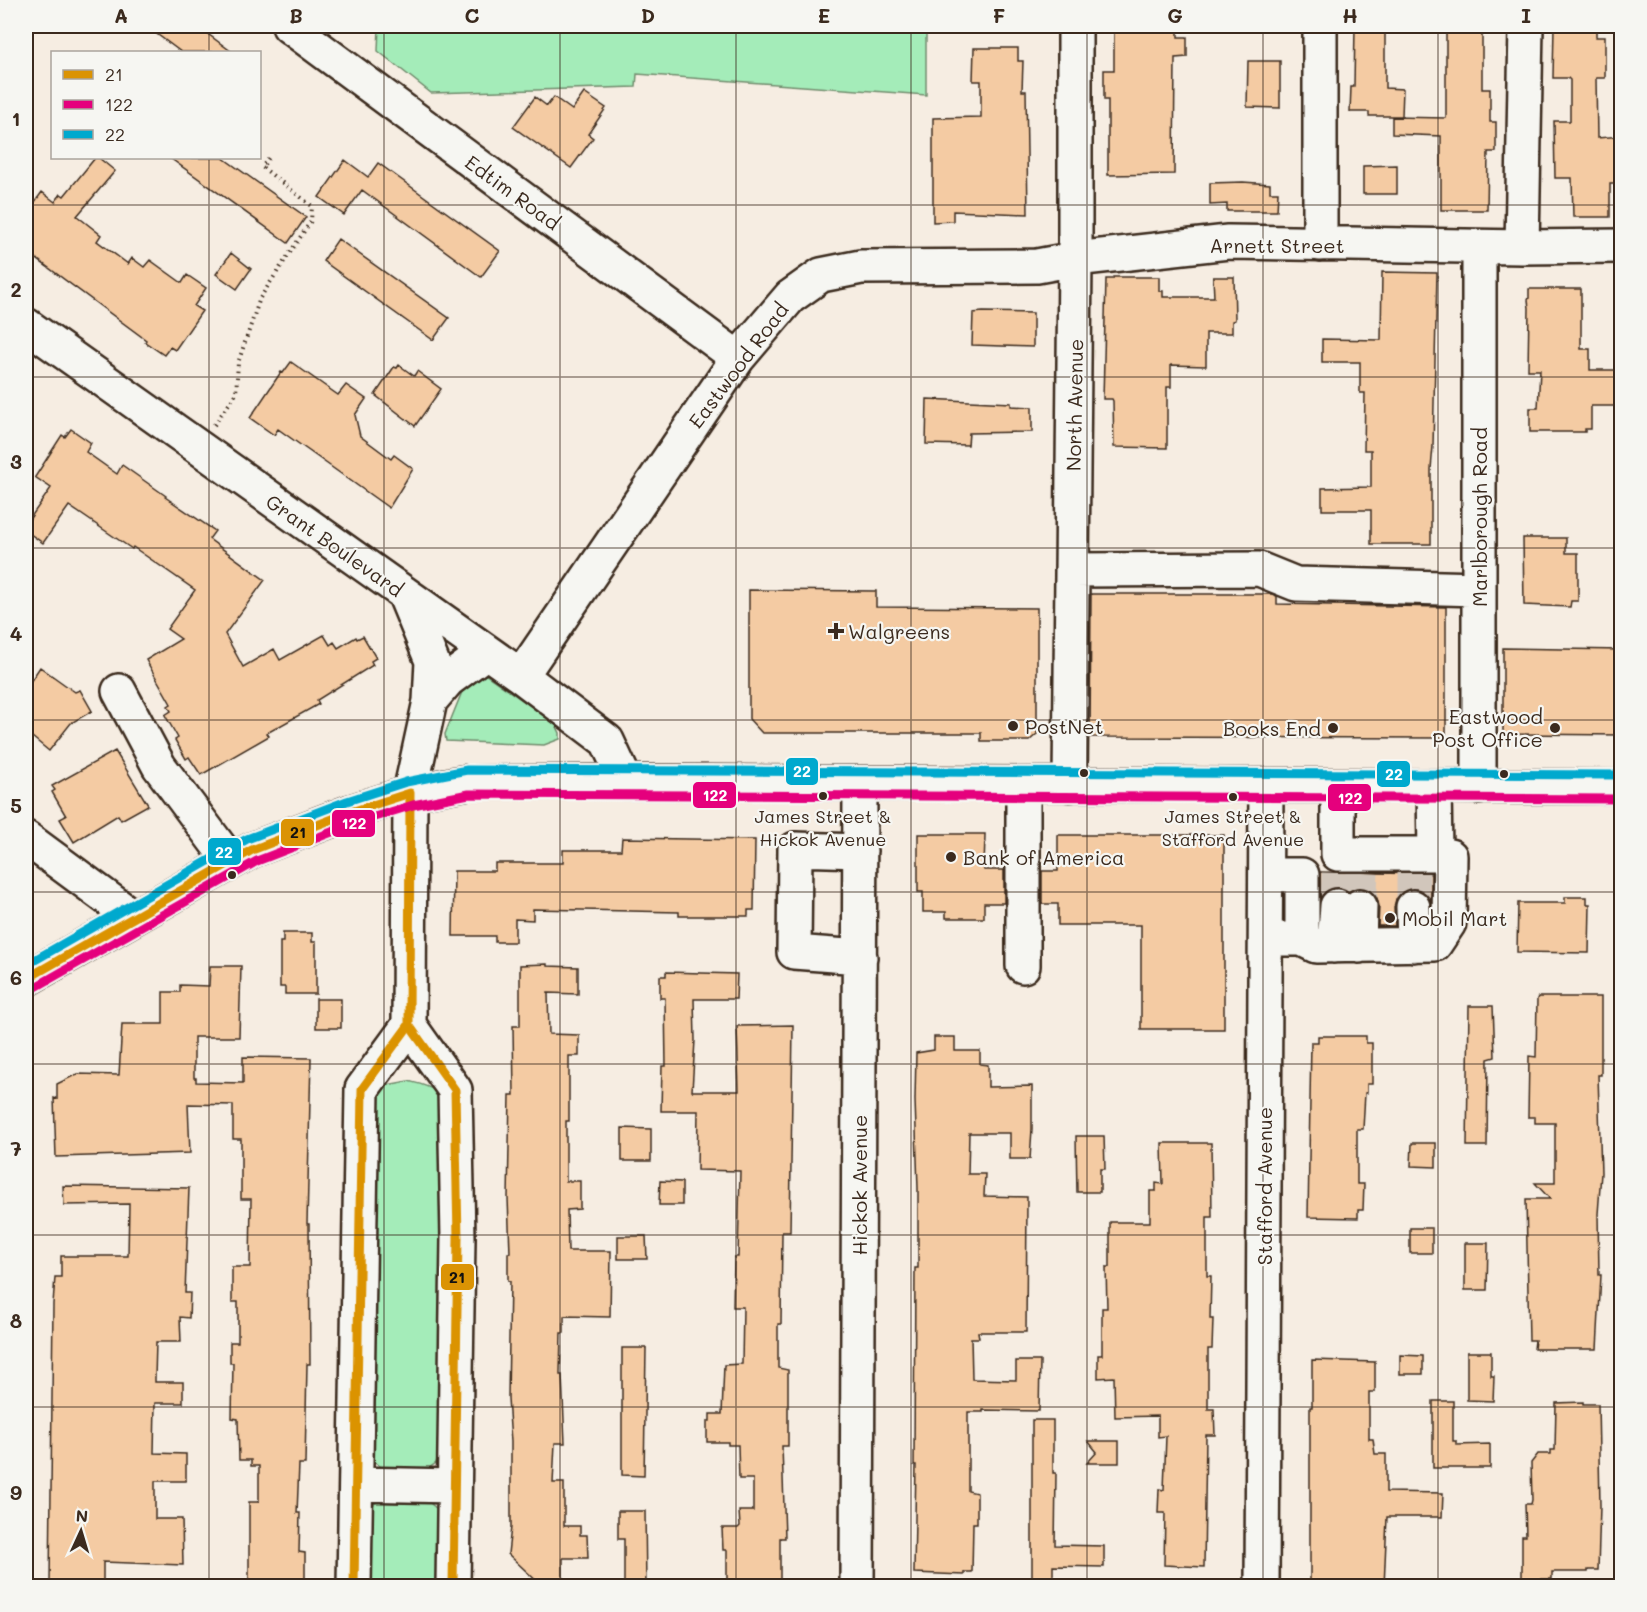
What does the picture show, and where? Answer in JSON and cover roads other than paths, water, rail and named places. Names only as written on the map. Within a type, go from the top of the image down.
[{"type":"street","name":"Edtim Road","points":[[289,26],[738,358]]},
{"type":"street","name":"North Avenue","points":[[1070,785],[1075,26]]},
{"type":"street","points":[[1320,26],[1320,244]]},
{"type":"street","points":[[1526,26],[1522,247],[1622,246]]},
{"type":"street","name":"Arnett Street","points":[[1075,259],[1228,242],[1522,247]]},
{"type":"street","name":"Marlborough Road","points":[[1479,246],[1479,787]]},
{"type":"street","name":"Eastwood Road","points":[[521,676],[738,358],[790,297],[821,275],[861,267],[1037,266],[1075,259]]},
{"type":"street","name":"Grant Boulevard","points":[[26,325],[521,676],[607,741],[626,782]]},
{"type":"street","points":[[1072,570],[1259,569],[1296,584],[1479,589]]},
{"type":"street","points":[[404,593],[432,661],[430,701],[410,793],[409,1025],[454,1090],[458,1238],[453,1587]]},
{"type":"street","points":[[430,701],[448,680],[486,652]]},
{"type":"street","points":[[119,691],[159,766],[230,861]]},
{"type":"street","points":[[26,979],[252,850],[351,812],[410,793],[468,782],[1622,787]]},
{"type":"street","name":"Hickok Avenue","points":[[857,1587],[860,784]]},
{"type":"street","points":[[1023,785],[1023,966]]},
{"type":"street","name":"Stafford Avenue","points":[[1262,1587],[1266,786]]},
{"type":"street","points":[[1338,786],[1350,863]]},
{"type":"street","points":[[1420,861],[1434,786]]},
{"type":"street","points":[[26,838],[133,917]]},
{"type":"street","points":[[860,850],[795,849],[794,883],[794,952],[860,957]]},
{"type":"street","points":[[1266,939],[1302,939],[1316,946],[1435,944],[1449,923],[1450,856],[1420,861],[1350,863],[1320,855],[1305,862],[1302,875],[1302,939]]},
{"type":"street","points":[[1266,875],[1302,875]]},
{"type":"street","points":[[1347,946],[1348,906]]},
{"type":"street","points":[[1413,907],[1414,945]]},
{"type":"street","points":[[354,1587],[362,1089],[409,1025]]},
{"type":"street","points":[[356,1484],[454,1486]]},
{"type":"tunnel","points":[[1337,906],[1338,873]]},
{"type":"tunnel","points":[[1360,906],[1362,873]]},
{"type":"tunnel","points":[[1413,873],[1413,907]]},
{"type":"place","name":"Walgreens","points":[[836,631]]},
{"type":"place","name":"PostNet","points":[[1013,726]]},
{"type":"place","name":"Books End","points":[[1333,728]]},
{"type":"place","name":"Eastwood Post Office","points":[[1555,728]]},
{"type":"place","name":"James Street & Hickok Avenue","points":[[823,796]]},
{"type":"place","name":"James Street & Stafford Avenue","points":[[1233,797]]},
{"type":"place","name":"Bank of America","points":[[951,857]]},
{"type":"place","name":"Mobil Mart","points":[[1390,918]]}]
